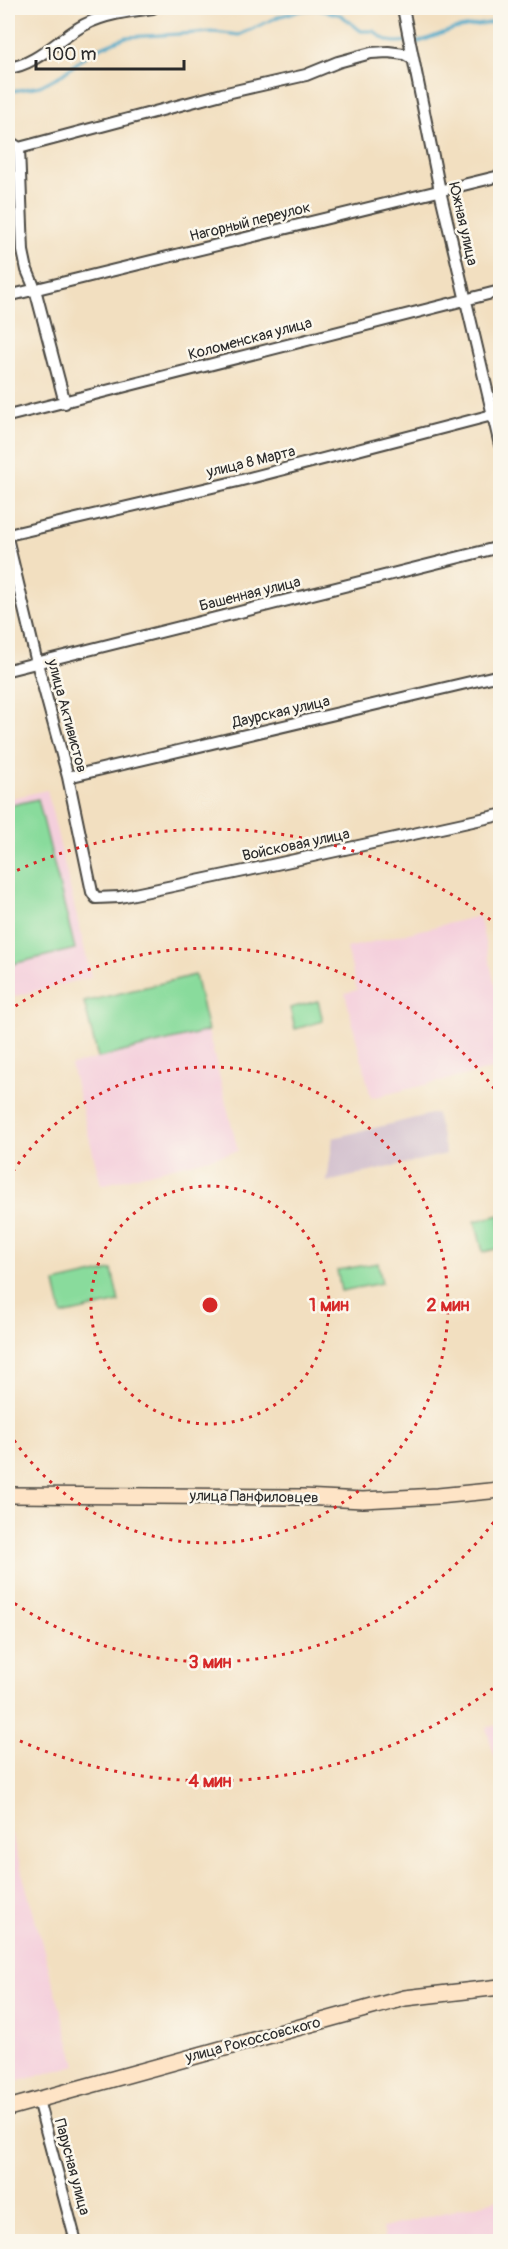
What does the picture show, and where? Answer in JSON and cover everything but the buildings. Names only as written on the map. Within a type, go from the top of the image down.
[{"type":"street","points":[[8,68],[20,67],[33,60],[87,23],[104,17],[153,8]]},
{"type":"street","name":"Южная улица","points":[[403,8],[464,299],[497,414],[501,445]]},
{"type":"street","points":[[8,144],[19,148],[222,94],[306,75],[338,62],[371,53],[404,54],[413,59]]},
{"type":"street","points":[[19,148],[22,251],[35,289],[65,403]]},
{"type":"street","name":"Нагорный переулок","points":[[8,296],[501,176]]},
{"type":"street","name":"Коломенская улица","points":[[8,416],[501,291]]},
{"type":"street","name":"улица 8 Марта","points":[[8,535],[238,481],[497,414]]},
{"type":"street","name":"улица Активистов","points":[[8,542],[36,663],[68,777],[92,892],[96,898]]},
{"type":"street","name":"Башенная улица","points":[[8,670],[501,547]]},
{"type":"street","name":"Даурская улица","points":[[68,777],[501,675]]},
{"type":"street","name":"Войсковая улица","points":[[96,898],[120,897],[501,815]]},
{"type":"street","name":"улица Панфиловцев","points":[[8,1495],[302,1497],[363,1500],[501,1490]]},
{"type":"street","name":"улица Рокоссовского","points":[[8,2108],[405,1998],[501,1987]]},
{"type":"street","name":"Парусная улица","points":[[38,2100],[76,2241]]},
{"type":"shaded area","points":[[47,790],[91,977],[8,998],[8,799]]},
{"type":"shaded area","points":[[479,916],[500,1007],[500,1067],[371,1098],[345,993],[357,990],[347,948]]},
{"type":"shaded area","points":[[208,1031],[238,1151],[101,1185],[71,1065]]},
{"type":"shaded area","points":[[436,1113],[446,1154],[327,1182],[333,1138]]},
{"type":"shaded area","points":[[500,1724],[500,1774],[486,1728]]},
{"type":"shaded area","points":[[11,1833],[76,2065],[8,2084],[8,1834]]},
{"type":"shaded area","points":[[500,2199],[500,2241],[385,2241],[382,2228]]},
{"type":"green space","points":[[38,799],[75,949],[8,965],[8,806]]},
{"type":"green space","points":[[195,975],[208,1031],[98,1058],[84,1002]]},
{"type":"green space","points":[[318,1001],[323,1021],[295,1029],[290,1008]]},
{"type":"green space","points":[[500,1215],[500,1248],[483,1252],[475,1221]]},
{"type":"green space","points":[[378,1263],[382,1283],[341,1291],[337,1270]]},
{"type":"green space","points":[[112,1270],[119,1302],[62,1315],[55,1283]]},
{"type":"waterway","points":[[8,92],[40,86],[63,74],[92,51],[126,37],[214,32],[239,35],[280,16],[304,10],[316,9],[341,15],[361,31],[374,31],[392,42],[407,41]]},
{"type":"waterway","points":[[413,42],[419,42],[454,29],[500,21]]}]
